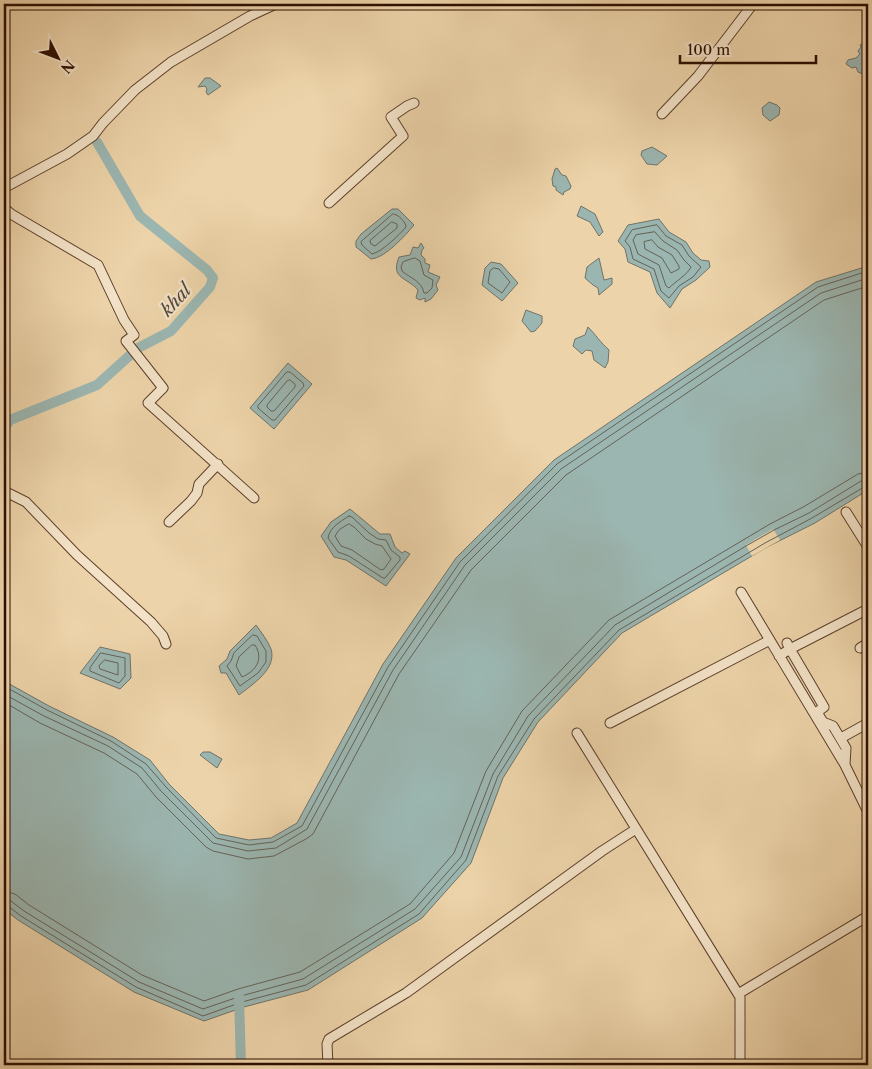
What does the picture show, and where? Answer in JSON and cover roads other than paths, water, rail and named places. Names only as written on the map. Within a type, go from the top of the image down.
[{"type":"street","points":[[4,188],[67,154],[93,136],[135,90],[171,62],[250,16],[276,4]]},
{"type":"street","points":[[662,114],[698,76],[753,4]]},
{"type":"street","points":[[329,203],[403,136],[391,117],[414,103]]},
{"type":"street","points":[[4,208],[11,214],[98,265],[124,320],[134,335],[126,341],[163,388],[148,403],[254,498]]},
{"type":"street","points":[[169,522],[191,500],[199,484],[218,464]]},
{"type":"street","points":[[4,491],[26,502],[76,555],[152,622],[163,636],[166,644]]},
{"type":"street","points":[[846,512],[868,547]]},
{"type":"street","points":[[741,592],[845,765],[868,812]]},
{"type":"street","points":[[779,656],[788,646],[868,609]]},
{"type":"street","points":[[610,723],[770,640]]},
{"type":"street","points":[[788,646],[824,707],[817,712],[823,722],[834,726],[846,748],[845,765],[866,793],[868,792]]},
{"type":"street","points":[[841,738],[868,724]]},
{"type":"street","points":[[577,733],[740,997],[740,1065]]},
{"type":"street","points":[[328,1065],[327,1044],[329,1039],[406,993],[602,851],[636,830]]},
{"type":"street","points":[[738,994],[868,916]]},
{"type":"water","points":[[863,43],[867,47],[864,57],[868,60],[868,76],[858,72],[856,67],[852,68],[846,64],[848,60],[856,58],[860,54],[858,51]]},
{"type":"water","points":[[205,78],[210,78],[221,86],[208,95],[205,86],[198,87]]},
{"type":"water","points":[[769,102],[780,108],[779,115],[770,121],[763,115],[762,108]]},
{"type":"water","points":[[652,147],[667,156],[657,165],[647,164],[641,155],[642,151]]},
{"type":"water","points":[[557,168],[562,175],[566,176],[571,186],[563,195],[553,186],[552,179]]},
{"type":"water","points":[[581,206],[595,214],[603,232],[599,236],[590,222],[577,216]]},
{"type":"water","points":[[392,209],[398,209],[414,225],[388,251],[371,259],[356,247],[356,241],[361,234]]},
{"type":"water","points":[[659,219],[669,232],[686,242],[693,253],[701,260],[709,261],[710,267],[696,280],[682,289],[670,308],[657,293],[650,272],[628,262],[625,249],[618,241],[628,225]]},
{"type":"water","points":[[421,243],[424,248],[421,255],[425,259],[425,263],[430,265],[428,272],[440,277],[436,285],[438,290],[431,299],[425,302],[425,298],[420,300],[416,298],[418,290],[401,277],[397,270],[399,257],[410,255],[413,247],[418,248]]},
{"type":"water","points":[[599,258],[604,280],[612,278],[612,284],[599,295],[598,288],[585,278],[587,267]]},
{"type":"water","points":[[491,262],[501,264],[518,283],[502,301],[482,285],[485,268]]},
{"type":"water","points":[[868,266],[868,490],[815,523],[767,547],[622,633],[538,722],[503,778],[471,863],[422,918],[308,990],[244,1007],[204,1021],[134,992],[18,920],[4,909],[4,681],[49,706],[113,737],[150,760],[169,784],[219,834],[249,840],[271,838],[297,823],[383,664],[456,558],[554,460],[816,282]]},
{"type":"water","points":[[526,310],[542,316],[542,323],[535,331],[531,332],[522,321]]},
{"type":"water","points":[[588,327],[609,350],[608,362],[605,368],[594,360],[592,351],[586,350],[582,354],[573,346],[575,339],[585,335]]},
{"type":"water","points":[[288,363],[312,384],[274,429],[250,408]]},
{"type":"water","points":[[350,509],[380,534],[390,534],[395,547],[402,553],[405,551],[410,554],[386,586],[346,560],[334,557],[321,536],[331,522]]},
{"type":"water","points":[[256,625],[271,649],[272,656],[267,669],[257,681],[239,695],[226,673],[221,673],[219,666],[227,659],[230,651]]},
{"type":"water","points":[[100,647],[130,654],[131,678],[120,689],[80,673]]},
{"type":"water","points":[[203,752],[210,752],[222,759],[217,768],[200,755]]},
{"type":"waterway","name":"khal","points":[[4,429],[10,420],[97,385],[138,348],[171,331],[210,287],[213,278],[207,270],[140,216],[97,142]]},
{"type":"waterway","points":[[239,996],[241,1065]]}]
